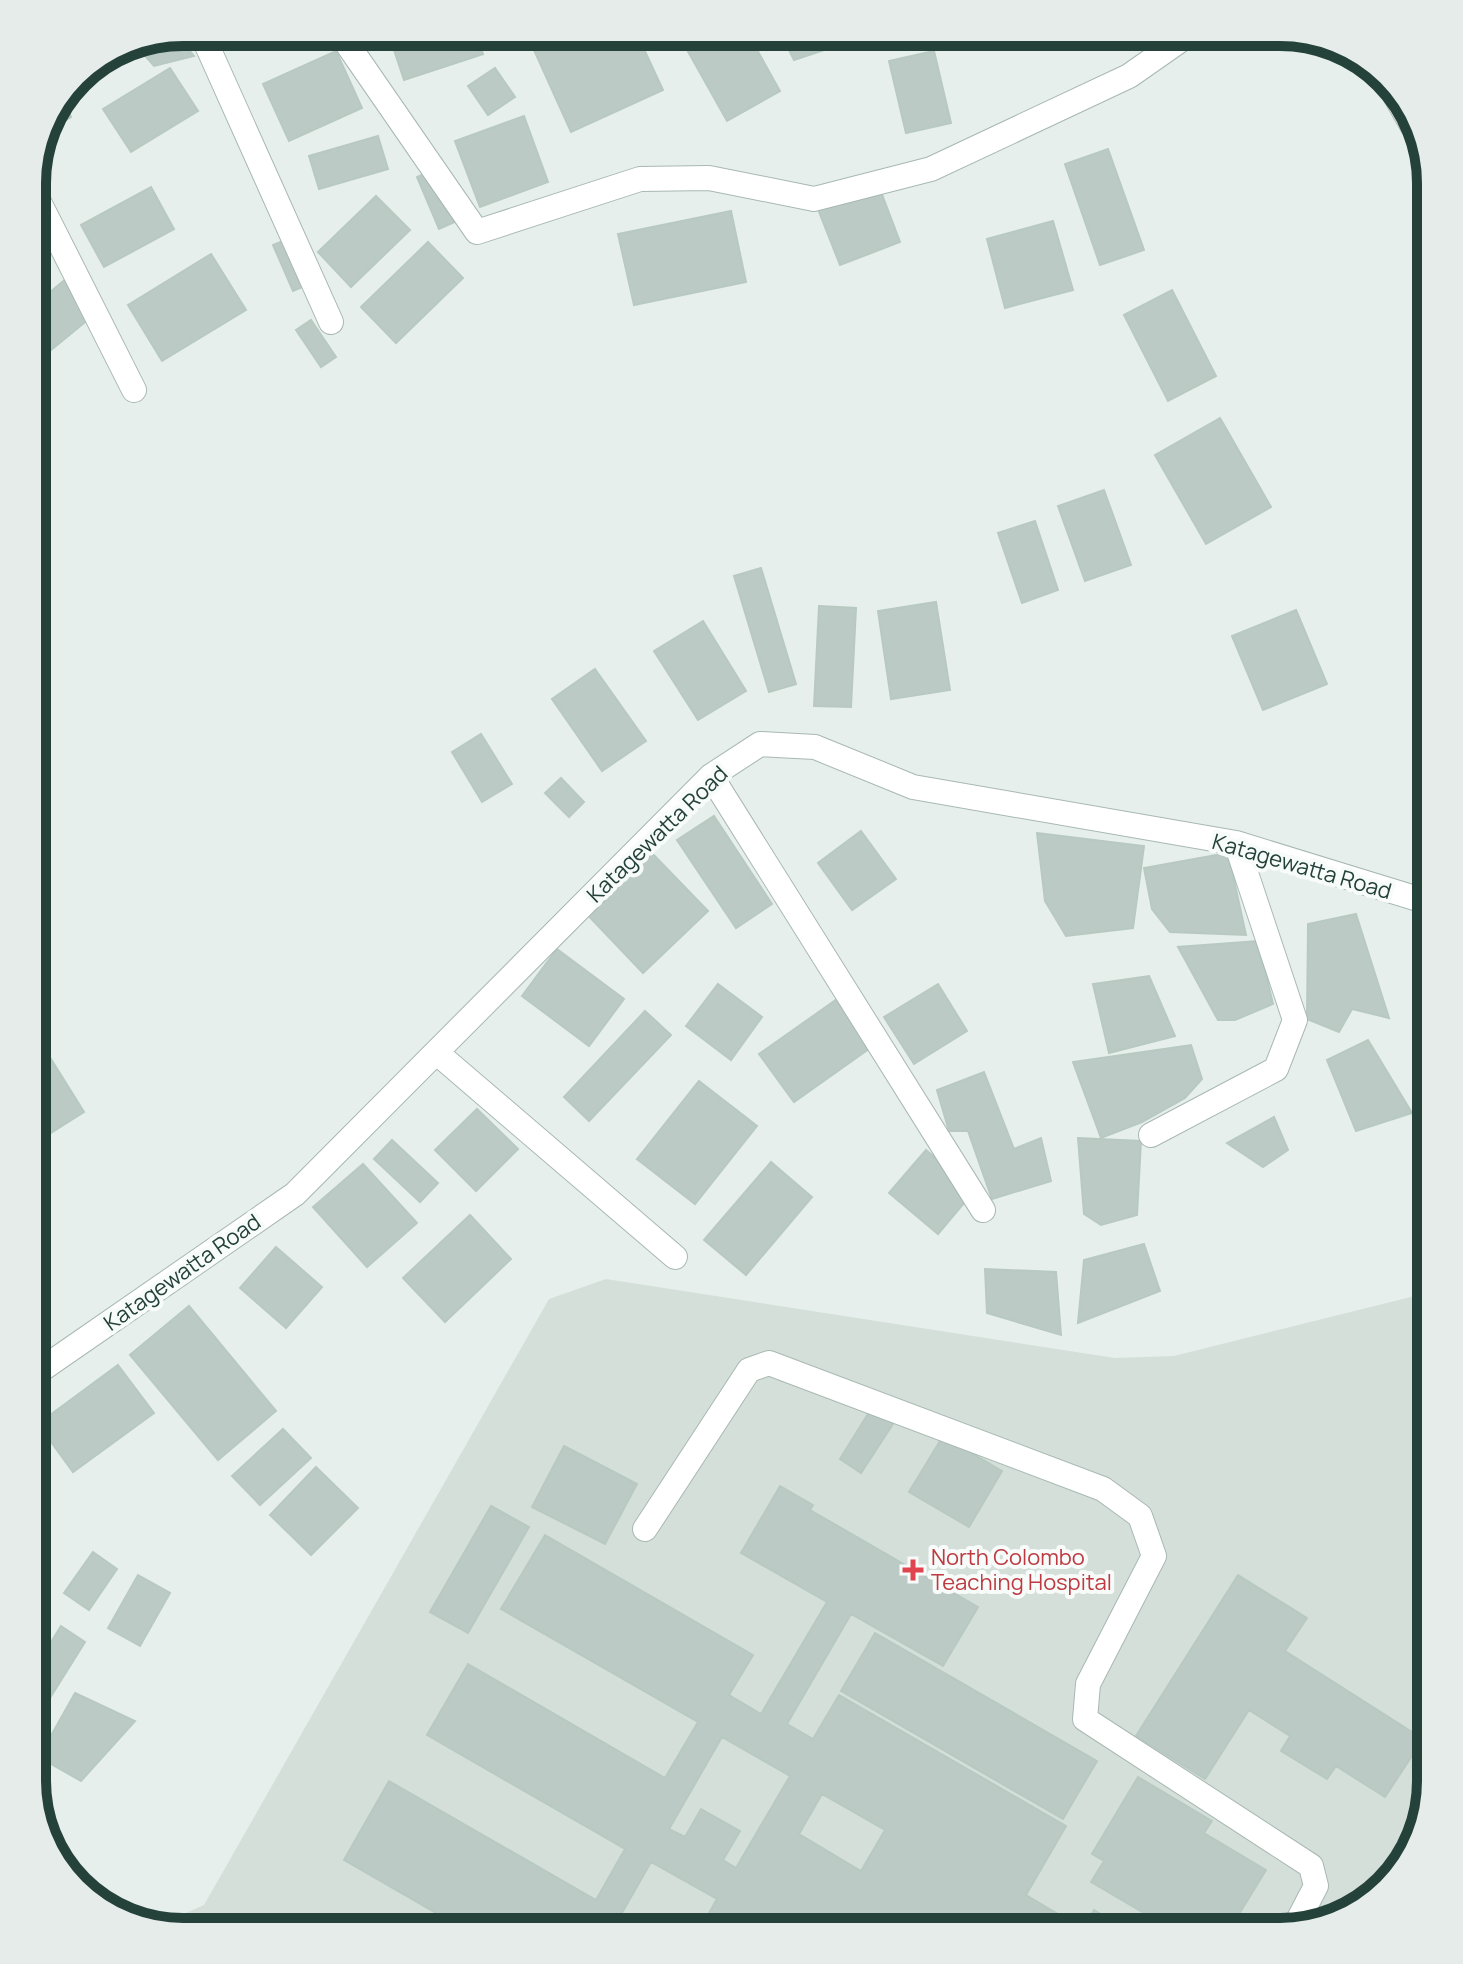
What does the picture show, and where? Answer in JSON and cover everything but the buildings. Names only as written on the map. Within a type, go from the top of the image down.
[{"type":"street","points":[[207,46],[331,322]]},
{"type":"street","points":[[349,46],[477,232],[640,179],[709,178],[814,199],[931,169],[1129,76],[1172,46]]},
{"type":"street","points":[[46,216],[134,390]]},
{"type":"street","name":"Katagewatta Road","points":[[46,1366],[295,1194],[711,776],[760,744],[815,747],[913,787],[1236,843],[1417,899]]},
{"type":"street","points":[[711,776],[983,1210]]},
{"type":"street","points":[[1151,1135],[1276,1069],[1295,1020],[1236,843]]},
{"type":"street","points":[[437,1053],[675,1257]]},
{"type":"street","points":[[645,1529],[749,1370],[769,1363],[1103,1489],[1140,1516],[1154,1556],[1088,1684],[1085,1719],[1311,1866],[1316,1886],[1300,1917]]},
{"type":"shaded area","name":"North Colombo Teaching Hospital","points":[[606,1279],[1115,1358],[1174,1356],[1417,1295],[1417,1781],[1412,1816],[1399,1849],[1377,1878],[1356,1895],[1341,1904],[1298,1917],[176,1918],[204,1905],[549,1299]]},
{"type":"place","name":"North Colombo Teaching Hospital","points":[[913,1570]]}]
